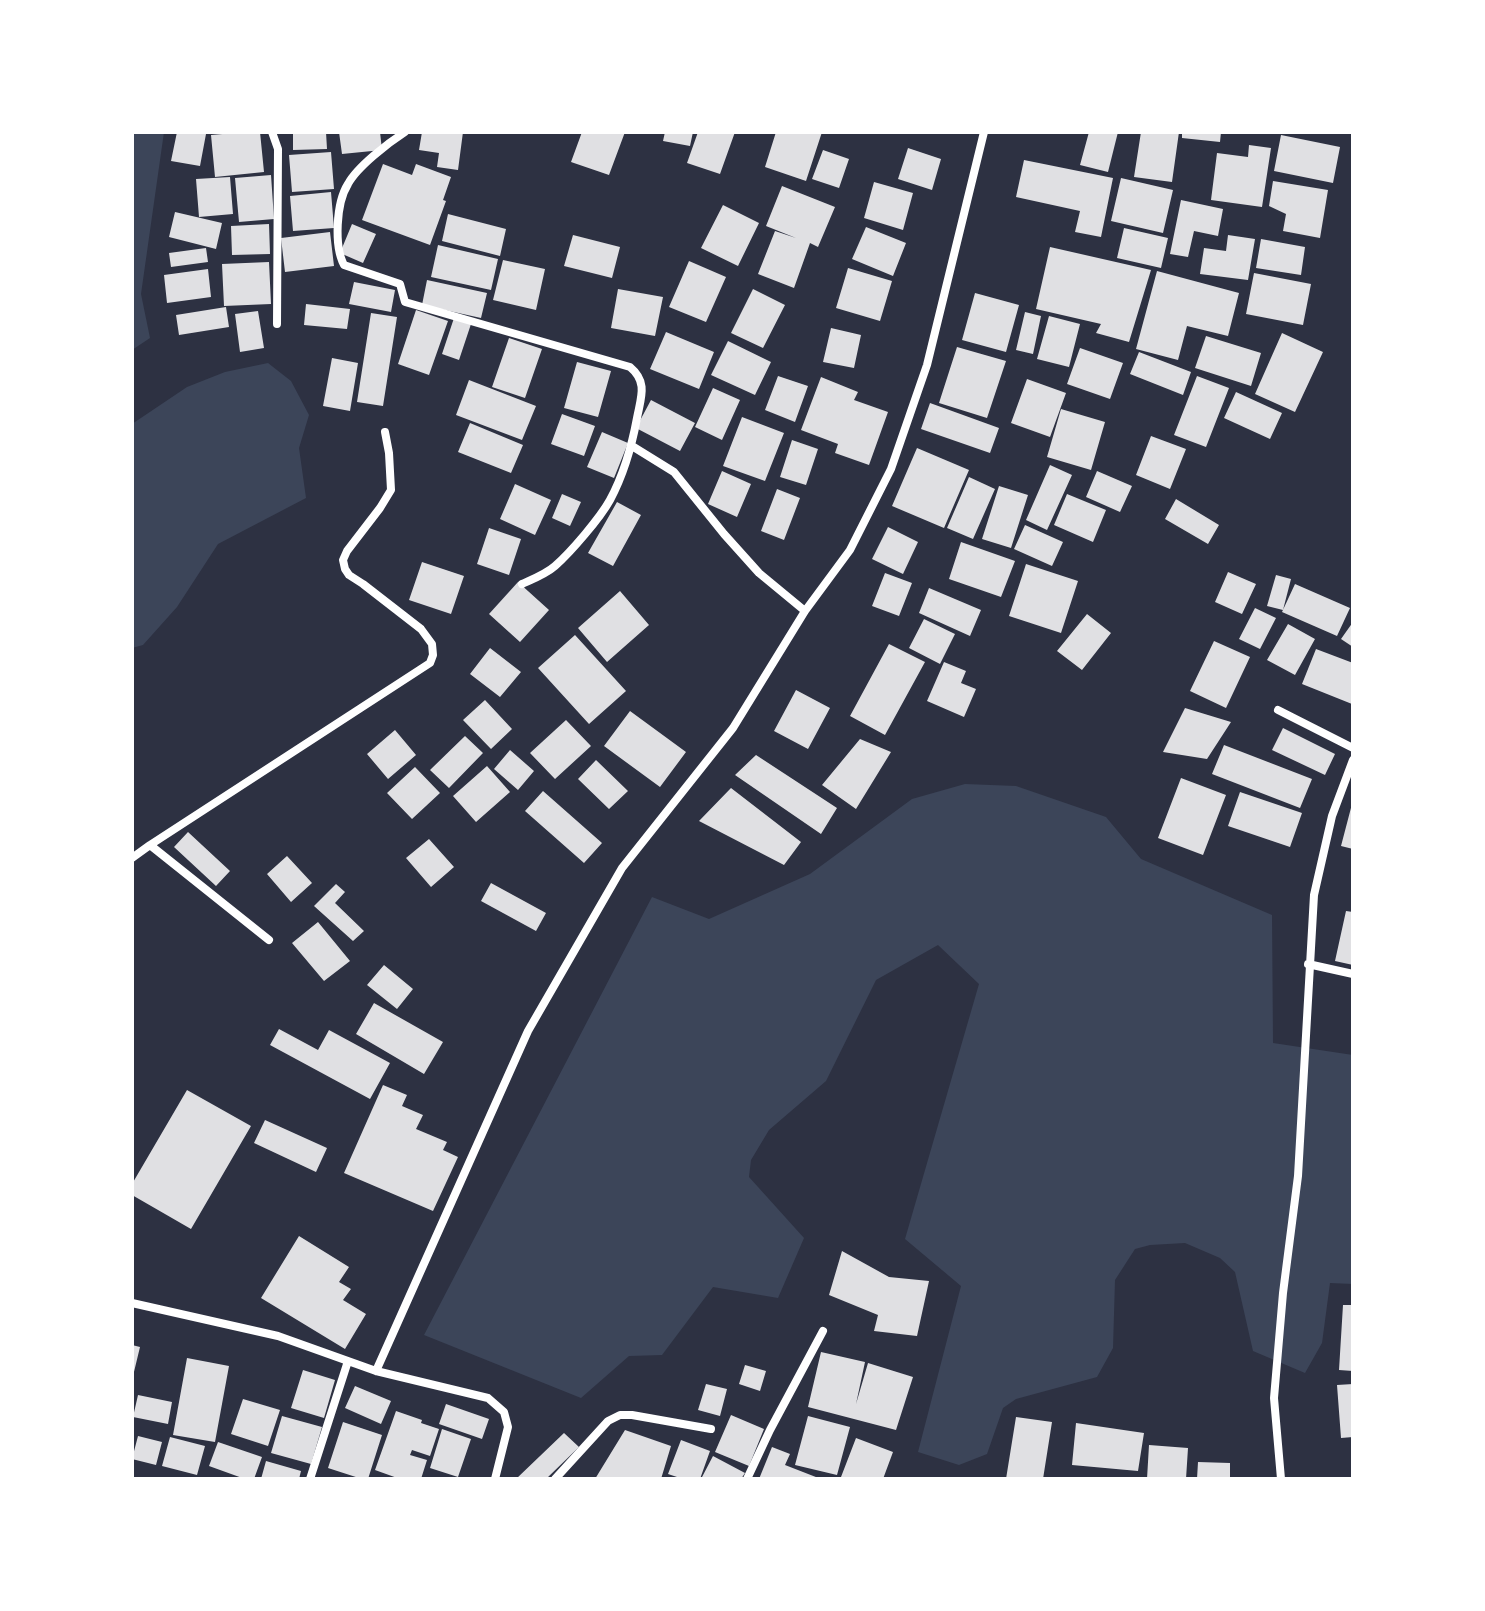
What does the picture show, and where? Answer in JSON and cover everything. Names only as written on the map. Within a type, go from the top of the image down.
[{"type":"street","points":[[272,132],[278,149],[277,324]]},
{"type":"street","points":[[405,132],[347,185],[337,231],[344,265],[400,284],[405,302],[630,367],[639,374],[642,387],[632,446],[609,501],[574,547],[552,568],[522,584]]},
{"type":"street","points":[[376,1371],[528,1031],[622,868],[733,728],[805,611],[850,550],[891,469],[927,365],[984,132]]},
{"type":"street","points":[[132,858],[430,663],[432,644],[421,629],[349,575],[343,560],[391,490],[385,432]]},
{"type":"street","points":[[632,446],[674,472],[759,573],[805,611]]},
{"type":"street","points":[[1278,710],[1353,748]]},
{"type":"street","points":[[1281,1479],[1274,1398],[1298,1176],[1314,895],[1325,839],[1353,760]]},
{"type":"street","points":[[150,845],[269,940]]},
{"type":"street","points":[[1308,964],[1353,974]]},
{"type":"street","points":[[132,1303],[278,1336],[376,1371],[488,1398],[504,1412],[508,1427],[495,1479]]},
{"type":"street","points":[[747,1479],[823,1331]]},
{"type":"street","points":[[310,1479],[348,1361]]},
{"type":"street","points":[[555,1479],[608,1421],[620,1415],[711,1429]]},
{"type":"shaded area","points":[[132,132],[164,132],[141,294],[150,338],[132,350]]},
{"type":"shaded area","points":[[268,363],[291,381],[309,415],[299,448],[306,498],[218,544],[177,607],[143,645],[132,648],[132,424],[187,387],[225,372]]},
{"type":"shaded area","points":[[965,784],[1016,786],[1106,817],[1141,859],[1272,915],[1273,1043],[1353,1055],[1353,1284],[1330,1283],[1322,1343],[1305,1373],[1253,1351],[1235,1272],[1220,1258],[1185,1243],[1150,1245],[1135,1249],[1115,1280],[1113,1348],[1097,1377],[1016,1399],[1003,1408],[987,1454],[959,1465],[918,1452],[961,1286],[905,1239],[979,984],[938,945],[876,980],[826,1081],[769,1130],[751,1160],[749,1177],[804,1238],[778,1298],[713,1287],[662,1355],[629,1356],[581,1398],[424,1335],[652,897],[709,919],[810,874],[912,799]]},
{"type":"building","points":[[177,132],[206,134],[200,166],[171,161]]},
{"type":"building","points":[[260,132],[264,172],[215,177],[211,135]]},
{"type":"building","points":[[293,132],[326,132],[327,149],[293,150]]},
{"type":"building","points":[[339,132],[380,132],[382,150],[342,154]]},
{"type":"building","points":[[422,132],[463,132],[458,170],[437,167],[439,153],[419,150]]},
{"type":"building","points":[[582,132],[625,132],[609,175],[571,162]]},
{"type":"building","points":[[665,132],[693,132],[690,146],[663,141]]},
{"type":"building","points":[[698,132],[735,132],[720,174],[687,163]]},
{"type":"building","points":[[776,132],[822,132],[806,181],[765,167]]},
{"type":"building","points":[[1089,132],[1118,132],[1108,172],[1080,165]]},
{"type":"building","points":[[1141,132],[1179,132],[1172,182],[1134,177]]},
{"type":"building","points":[[1182,132],[1221,132],[1220,142],[1182,138]]},
{"type":"building","points":[[1281,135],[1340,147],[1333,183],[1274,171]]},
{"type":"building","points":[[1249,145],[1271,148],[1262,207],[1211,200],[1217,153],[1248,157]]},
{"type":"building","points":[[908,148],[941,159],[932,190],[898,179]]},
{"type":"building","points":[[823,150],[849,159],[839,188],[812,179]]},
{"type":"building","points":[[331,152],[334,189],[292,192],[289,155]]},
{"type":"building","points":[[1024,160],[1113,178],[1101,237],[1075,232],[1080,211],[1016,197]]},
{"type":"building","points":[[383,164],[412,175],[416,164],[451,177],[430,245],[362,220]]},
{"type":"building","points":[[271,175],[274,219],[239,222],[235,178]]},
{"type":"building","points":[[230,177],[233,214],[199,217],[196,179]]},
{"type":"building","points":[[1121,178],[1173,190],[1163,233],[1111,221]]},
{"type":"building","points":[[1273,181],[1328,190],[1320,238],[1283,231],[1286,214],[1269,206]]},
{"type":"building","points":[[874,182],[913,193],[903,230],[864,218]]},
{"type":"building","points":[[782,186],[835,207],[818,247],[810,243],[794,288],[758,274],[775,231],[796,238],[766,226]]},
{"type":"building","points":[[331,192],[334,228],[293,231],[290,196]]},
{"type":"building","points":[[1181,200],[1223,209],[1218,236],[1194,231],[1188,257],[1170,254]]},
{"type":"building","points":[[723,205],[759,223],[738,266],[701,248]]},
{"type":"building","points":[[175,212],[222,223],[216,249],[169,237]]},
{"type":"building","points":[[448,214],[506,229],[500,256],[442,241]]},
{"type":"building","points":[[269,224],[270,254],[232,255],[231,226]]},
{"type":"building","points":[[352,224],[376,234],[363,263],[340,253]]},
{"type":"building","points":[[866,227],[906,243],[893,276],[852,259]]},
{"type":"building","points":[[1124,228],[1168,238],[1161,268],[1117,258]]},
{"type":"building","points":[[330,232],[334,266],[285,272],[281,238]]},
{"type":"building","points":[[573,235],[620,247],[612,278],[564,266]]},
{"type":"building","points":[[1228,235],[1255,239],[1248,280],[1200,274],[1204,248],[1226,251]]},
{"type":"building","points":[[1261,239],[1305,247],[1301,275],[1256,268]]},
{"type":"building","points":[[438,245],[498,259],[491,290],[431,277]]},
{"type":"building","points":[[1050,247],[1151,270],[1129,342],[1096,333],[1101,324],[1036,309]]},
{"type":"building","points":[[206,248],[208,262],[171,267],[169,253]]},
{"type":"building","points":[[503,260],[545,269],[536,310],[493,300]]},
{"type":"building","points":[[689,261],[726,277],[706,322],[669,307]]},
{"type":"building","points":[[269,262],[271,304],[224,306],[222,264]]},
{"type":"building","points":[[848,268],[892,281],[880,321],[836,308]]},
{"type":"building","points":[[208,269],[211,297],[167,303],[164,275]]},
{"type":"building","points":[[1157,271],[1239,293],[1228,336],[1187,326],[1178,360],[1136,349]]},
{"type":"building","points":[[1254,273],[1311,284],[1303,325],[1246,314]]},
{"type":"building","points":[[427,280],[487,293],[481,318],[422,305]]},
{"type":"building","points":[[354,282],[395,290],[391,312],[349,304]]},
{"type":"building","points":[[618,289],[663,297],[655,336],[611,328]]},
{"type":"building","points":[[753,289],[785,305],[763,348],[731,333]]},
{"type":"building","points":[[975,293],[1019,305],[1006,352],[962,340]]},
{"type":"building","points":[[306,304],[350,309],[347,329],[304,325]]},
{"type":"building","points":[[226,307],[229,327],[179,335],[176,315]]},
{"type":"building","points":[[416,310],[448,321],[429,375],[398,364]]},
{"type":"building","points":[[258,311],[264,348],[240,352],[235,314]]},
{"type":"building","points":[[1025,312],[1041,316],[1033,354],[1016,350]]},
{"type":"building","points":[[371,313],[397,317],[383,406],[357,402]]},
{"type":"building","points":[[1049,316],[1080,324],[1069,367],[1037,359]]},
{"type":"building","points":[[454,318],[471,324],[459,360],[442,354]]},
{"type":"building","points":[[831,328],[861,335],[854,368],[823,362]]},
{"type":"building","points":[[666,332],[714,352],[699,389],[650,369]]},
{"type":"building","points":[[1282,333],[1323,352],[1295,412],[1255,394]]},
{"type":"building","points":[[1206,336],[1261,353],[1251,386],[1195,368]]},
{"type":"building","points":[[509,338],[542,349],[525,398],[492,387]]},
{"type":"building","points":[[728,341],[771,362],[755,395],[711,375]]},
{"type":"building","points":[[957,347],[1006,361],[987,418],[939,403]]},
{"type":"building","points":[[1080,348],[1123,363],[1110,399],[1067,384]]},
{"type":"building","points":[[1139,352],[1191,372],[1183,395],[1130,374]]},
{"type":"building","points":[[332,358],[358,363],[350,411],[323,406]]},
{"type":"building","points":[[577,362],[611,371],[598,417],[564,408]]},
{"type":"building","points":[[778,376],[808,386],[795,422],[765,410]]},
{"type":"building","points":[[1197,376],[1229,388],[1206,447],[1174,435]]},
{"type":"building","points":[[821,377],[858,392],[854,400],[888,412],[869,465],[835,453],[838,444],[801,430]]},
{"type":"building","points":[[1027,379],[1066,393],[1050,437],[1011,423]]},
{"type":"building","points":[[469,380],[536,406],[522,440],[456,415]]},
{"type":"building","points":[[713,388],[740,400],[722,440],[695,427]]},
{"type":"building","points":[[1236,392],[1282,413],[1270,439],[1224,418]]},
{"type":"building","points":[[651,400],[695,423],[680,451],[636,428]]},
{"type":"building","points":[[930,403],[999,428],[990,453],[921,429]]},
{"type":"building","points":[[1061,409],[1105,422],[1091,470],[1047,457]]},
{"type":"building","points":[[562,414],[595,426],[584,456],[551,444]]},
{"type":"building","points":[[742,417],[784,433],[765,481],[723,466]]},
{"type":"building","points":[[470,423],[523,445],[511,473],[458,452]]},
{"type":"building","points":[[602,432],[628,443],[614,478],[587,467]]},
{"type":"building","points":[[1151,436],[1186,449],[1170,489],[1136,475]]},
{"type":"building","points":[[792,440],[818,449],[806,485],[780,477]]},
{"type":"building","points":[[917,448],[969,470],[944,528],[892,506]]},
{"type":"building","points":[[1050,465],[1072,475],[1047,530],[1026,520]]},
{"type":"building","points":[[722,471],[751,484],[737,517],[708,504]]},
{"type":"building","points":[[1097,471],[1132,486],[1120,512],[1086,497]]},
{"type":"building","points":[[969,477],[995,489],[973,539],[947,528]]},
{"type":"building","points":[[515,484],[551,500],[535,535],[500,519]]},
{"type":"building","points":[[999,486],[1028,495],[1011,548],[982,539]]},
{"type":"building","points":[[777,489],[800,498],[784,540],[761,531]]},
{"type":"building","points":[[562,494],[581,502],[570,526],[552,518]]},
{"type":"building","points":[[1067,494],[1106,510],[1093,542],[1054,525]]},
{"type":"building","points":[[1176,499],[1219,525],[1208,544],[1165,519]]},
{"type":"building","points":[[617,502],[641,515],[613,566],[588,553]]},
{"type":"building","points":[[1025,525],[1063,542],[1052,566],[1014,549]]},
{"type":"building","points":[[888,527],[918,542],[903,574],[872,559]]},
{"type":"building","points":[[489,528],[521,539],[509,575],[477,564]]},
{"type":"building","points":[[961,542],[1015,561],[1001,597],[949,579]]},
{"type":"building","points":[[422,562],[464,576],[451,614],[409,600]]},
{"type":"building","points":[[1026,564],[1078,581],[1061,633],[1009,616]]},
{"type":"building","points":[[1228,572],[1256,584],[1242,614],[1215,602]]},
{"type":"building","points":[[885,573],[912,583],[899,616],[872,606]]},
{"type":"building","points":[[1276,575],[1291,579],[1283,610],[1267,606]]},
{"type":"building","points":[[518,582],[549,610],[520,642],[489,614]]},
{"type":"building","points":[[1295,584],[1350,608],[1337,636],[1282,612]]},
{"type":"building","points":[[929,588],[981,610],[970,636],[919,613]]},
{"type":"building","points":[[620,591],[649,625],[607,662],[578,628]]},
{"type":"building","points":[[1255,608],[1276,618],[1260,649],[1239,639]]},
{"type":"building","points":[[1087,614],[1111,633],[1082,670],[1057,651]]},
{"type":"building","points":[[924,619],[955,634],[940,664],[909,648]]},
{"type":"building","points":[[1353,622],[1353,647],[1341,639]]},
{"type":"building","points":[[1288,624],[1315,639],[1295,675],[1267,660]]},
{"type":"building","points":[[575,635],[626,691],[589,724],[538,668]]},
{"type":"building","points":[[1214,641],[1250,657],[1226,708],[1190,691]]},
{"type":"building","points":[[889,644],[925,662],[885,735],[850,716]]},
{"type":"building","points":[[490,648],[521,672],[500,697],[470,674]]},
{"type":"building","points":[[1316,649],[1353,663],[1352,704],[1302,684]]},
{"type":"building","points":[[944,662],[966,671],[961,683],[976,689],[964,717],[927,701]]},
{"type":"building","points":[[796,690],[830,708],[808,749],[774,731]]},
{"type":"building","points":[[485,700],[512,729],[491,749],[463,720]]},
{"type":"building","points":[[1185,708],[1231,722],[1207,759],[1163,752]]},
{"type":"building","points":[[630,711],[686,752],[660,787],[604,746]]},
{"type":"building","points":[[566,720],[591,746],[555,779],[530,753]]},
{"type":"building","points":[[1283,728],[1335,754],[1325,775],[1272,750]]},
{"type":"building","points":[[395,730],[416,755],[388,779],[367,754]]},
{"type":"building","points":[[465,736],[483,753],[449,788],[430,770]]},
{"type":"building","points":[[860,739],[891,752],[856,809],[822,785]]},
{"type":"building","points":[[1224,745],[1312,779],[1300,808],[1212,774]]},
{"type":"building","points":[[510,750],[534,771],[518,790],[494,769]]},
{"type":"building","points":[[756,755],[837,808],[821,834],[735,775]]},
{"type":"building","points":[[596,760],[628,791],[609,809],[578,779]]},
{"type":"building","points":[[487,766],[510,792],[476,822],[453,796]]},
{"type":"building","points":[[415,767],[440,793],[412,819],[387,793]]},
{"type":"building","points":[[1181,778],[1226,795],[1203,855],[1158,838]]},
{"type":"building","points":[[731,788],[801,842],[784,865],[699,821]]},
{"type":"building","points":[[543,791],[602,843],[584,863],[525,811]]},
{"type":"building","points":[[1240,792],[1302,813],[1290,847],[1228,826]]},
{"type":"building","points":[[1353,804],[1353,849],[1341,846]]},
{"type":"building","points":[[188,832],[230,871],[216,886],[174,847]]},
{"type":"building","points":[[429,839],[454,867],[431,887],[406,858]]},
{"type":"building","points":[[287,856],[312,883],[291,902],[267,874]]},
{"type":"building","points":[[491,883],[546,913],[536,931],[481,901]]},
{"type":"building","points":[[336,884],[345,892],[335,903],[364,931],[353,941],[314,906]]},
{"type":"building","points":[[1346,911],[1353,912],[1353,965],[1335,961]]},
{"type":"building","points":[[318,922],[350,961],[324,981],[292,943]]},
{"type":"building","points":[[384,965],[413,989],[397,1009],[367,985]]},
{"type":"building","points":[[374,1003],[443,1042],[424,1074],[356,1034]]},
{"type":"building","points":[[279,1029],[318,1050],[329,1030],[390,1063],[370,1099],[270,1045]]},
{"type":"building","points":[[383,1085],[407,1095],[402,1106],[423,1115],[416,1129],[447,1142],[443,1150],[458,1157],[433,1211],[344,1173]]},
{"type":"building","points":[[187,1090],[251,1126],[191,1229],[132,1195],[132,1184]]},
{"type":"building","points":[[265,1120],[327,1148],[316,1172],[254,1143]]},
{"type":"building","points":[[299,1236],[349,1267],[339,1282],[351,1289],[343,1300],[366,1314],[345,1349],[261,1298]]},
{"type":"building","points":[[842,1251],[889,1277],[929,1281],[917,1336],[874,1331],[878,1315],[829,1295]]},
{"type":"building","points":[[1343,1305],[1353,1305],[1353,1371],[1339,1370]]},
{"type":"building","points":[[132,1345],[140,1347],[133,1376],[132,1375]]},
{"type":"building","points":[[821,1352],[865,1362],[856,1404],[868,1363],[913,1377],[896,1430],[808,1407]]},
{"type":"building","points":[[187,1358],[229,1366],[215,1442],[173,1435]]},
{"type":"building","points":[[745,1365],[766,1371],[760,1391],[739,1384]]},
{"type":"building","points":[[303,1370],[335,1380],[324,1418],[291,1408]]},
{"type":"building","points":[[706,1384],[727,1389],[720,1416],[698,1410]]},
{"type":"building","points":[[1353,1384],[1353,1437],[1341,1438],[1337,1385]]},
{"type":"building","points":[[355,1386],[391,1401],[381,1424],[345,1408]]},
{"type":"building","points":[[138,1395],[172,1402],[168,1424],[133,1417]]},
{"type":"building","points":[[243,1399],[280,1410],[268,1446],[231,1434]]},
{"type":"building","points":[[446,1404],[489,1419],[482,1439],[439,1424]]},
{"type":"building","points":[[396,1411],[439,1429],[430,1456],[412,1450],[410,1455],[427,1460],[421,1479],[400,1479],[375,1470]]},
{"type":"building","points":[[731,1415],[764,1429],[749,1466],[715,1452]]},
{"type":"building","points":[[282,1416],[322,1427],[311,1464],[271,1453]]},
{"type":"building","points":[[808,1416],[850,1427],[837,1475],[795,1465]]},
{"type":"building","points":[[1016,1417],[1052,1422],[1043,1479],[1006,1479]]},
{"type":"building","points":[[343,1422],[382,1435],[368,1479],[328,1468]]},
{"type":"building","points":[[1076,1423],[1144,1433],[1138,1471],[1072,1465]]},
{"type":"building","points":[[442,1429],[471,1439],[458,1477],[430,1468]]},
{"type":"building","points":[[625,1430],[671,1446],[661,1479],[595,1479]]},
{"type":"building","points":[[564,1433],[579,1447],[546,1479],[516,1479]]},
{"type":"building","points":[[138,1436],[162,1442],[156,1465],[132,1459]]},
{"type":"building","points":[[170,1437],[205,1446],[197,1475],[162,1466]]},
{"type":"building","points":[[856,1438],[893,1452],[883,1479],[841,1477]]},
{"type":"building","points":[[681,1440],[710,1451],[700,1479],[683,1479],[668,1474]]},
{"type":"building","points":[[218,1442],[262,1457],[254,1479],[245,1479],[209,1466]]},
{"type":"building","points":[[1149,1445],[1188,1448],[1186,1479],[1147,1479]]},
{"type":"building","points":[[772,1447],[790,1454],[785,1465],[821,1479],[759,1479]]},
{"type":"building","points":[[713,1456],[745,1473],[741,1479],[701,1479]]},
{"type":"building","points":[[266,1461],[301,1471],[299,1479],[261,1479]]},
{"type":"building","points":[[1198,1462],[1230,1463],[1230,1479],[1197,1479]]}]
